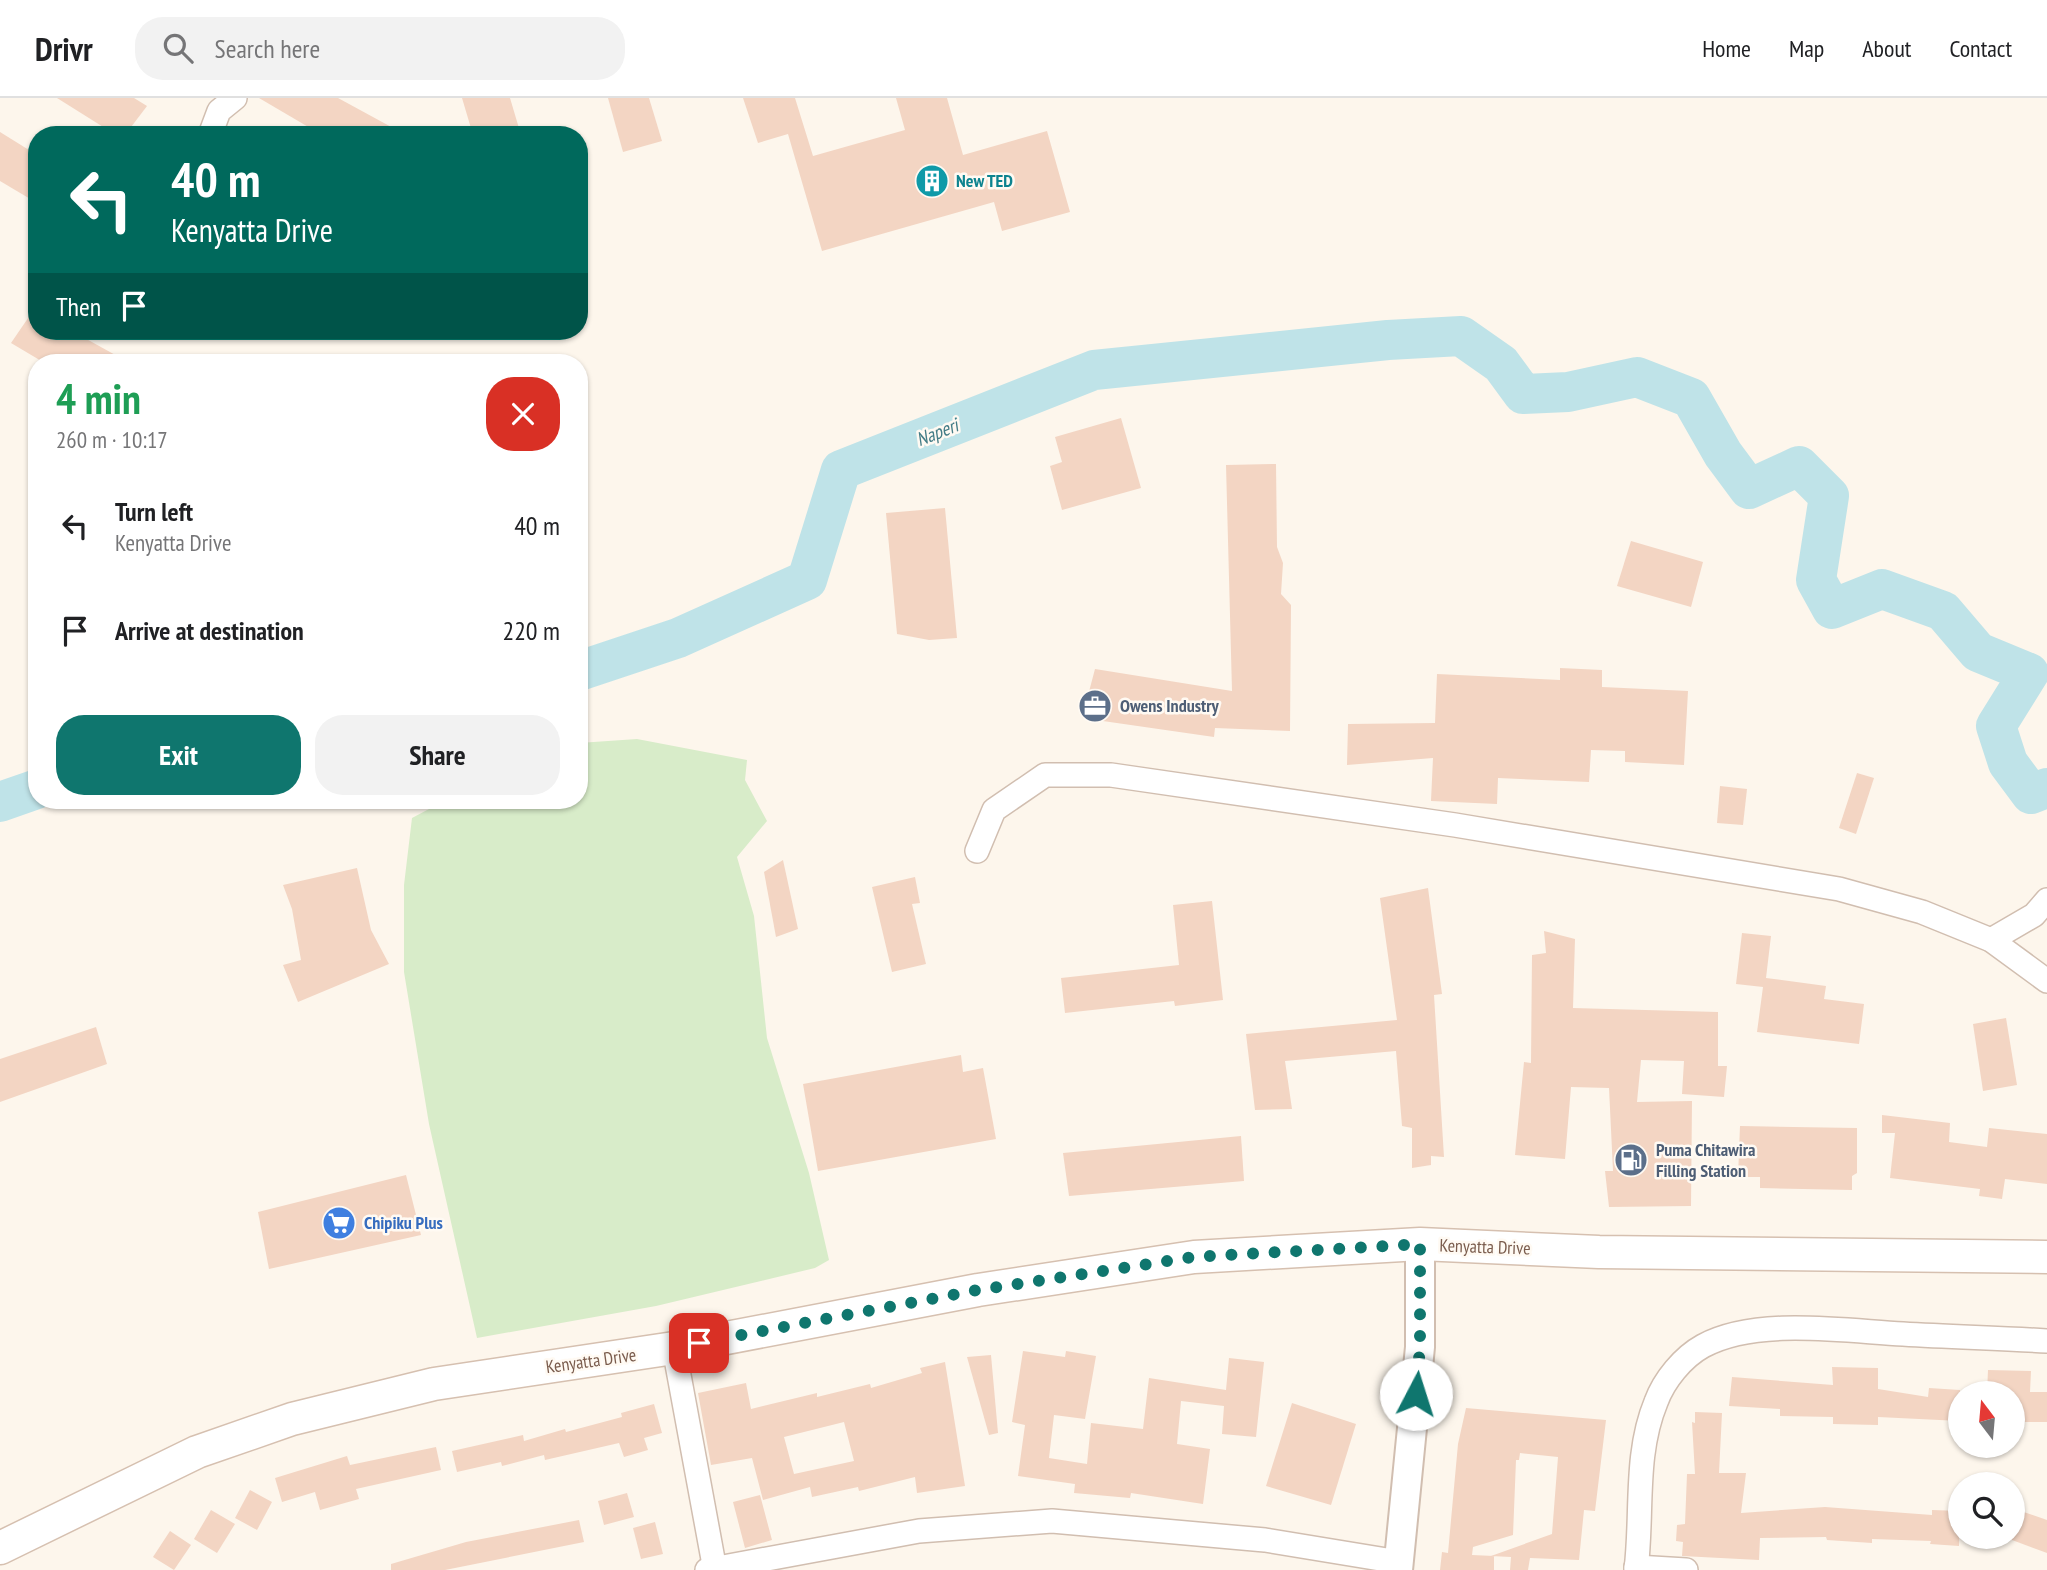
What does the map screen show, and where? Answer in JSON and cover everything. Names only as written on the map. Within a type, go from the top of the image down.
[{"type":"main road","name":"Kenyatta Drive","points":[[0,1548],[197,1452],[292,1419],[434,1384],[674,1348],[978,1290],[1194,1257],[1420,1244],[1599,1251],[2047,1258]]},
{"type":"street","points":[[213,126],[219,111],[235,98]]},
{"type":"street","points":[[977,851],[994,810],[1045,775],[1111,775],[1455,825],[1839,889],[1922,912],[1991,940],[2047,981]]},
{"type":"street","points":[[1991,940],[2034,915],[2047,900]]},
{"type":"street","points":[[674,1348],[712,1569],[919,1531],[1052,1521],[1265,1540],[1399,1566],[1420,1347],[1420,1244]]},
{"type":"street","points":[[1686,1570],[1636,1568],[1637,1510],[1647,1427],[1653,1409],[1667,1380],[1692,1353],[1705,1345],[1732,1336],[1779,1330],[2047,1340]]},
{"type":"green space","points":[[637,739],[747,760],[745,780],[767,821],[737,857],[754,916],[767,1038],[809,1173],[829,1260],[815,1268],[656,1306],[477,1338],[429,1124],[404,972],[404,885],[412,818],[429,809],[588,809],[588,742]]},
{"type":"building","points":[[57,98],[134,98],[147,106],[132,126],[102,126]]},
{"type":"building","points":[[259,98],[338,98],[389,126],[307,126]]},
{"type":"building","points":[[462,98],[510,98],[518,126],[470,126]]},
{"type":"building","points":[[608,98],[649,98],[662,141],[623,152]]},
{"type":"building","name":"New TED","points":[[743,98],[795,98],[813,156],[905,130],[896,98],[947,98],[963,155],[1047,131],[1070,212],[1002,231],[994,202],[822,251],[788,134],[758,143]]},
{"type":"building","points":[[0,132],[28,149],[28,198],[0,181]]},
{"type":"building","points":[[28,318],[28,340],[88,340],[114,354],[30,354],[11,343]]},
{"type":"building","points":[[1121,418],[1141,488],[1062,510],[1050,466],[1062,462],[1055,437]]},
{"type":"building","points":[[1276,464],[1277,547],[1283,563],[1281,594],[1291,605],[1290,731],[1215,728],[1214,737],[1082,718],[1095,669],[1232,691],[1226,465]]},
{"type":"building","points":[[945,508],[957,638],[929,640],[897,634],[886,513]]},
{"type":"building","points":[[1631,541],[1703,562],[1691,607],[1617,586]]},
{"type":"building","points":[[1560,668],[1602,670],[1602,687],[1688,691],[1684,765],[1625,762],[1625,751],[1591,750],[1589,782],[1498,778],[1497,804],[1431,801],[1433,758],[1347,765],[1348,724],[1435,723],[1437,674],[1560,680]]},
{"type":"building","points":[[1857,773],[1874,778],[1856,834],[1839,828]]},
{"type":"building","points":[[1720,786],[1747,789],[1743,825],[1717,823]]},
{"type":"building","points":[[783,860],[798,929],[776,937],[764,872]]},
{"type":"building","points":[[357,868],[371,930],[389,964],[298,1002],[283,965],[301,960],[292,909],[283,885]]},
{"type":"building","points":[[915,877],[920,903],[912,904],[926,964],[892,972],[872,887]]},
{"type":"building","points":[[1428,888],[1442,994],[1434,995],[1444,1157],[1431,1156],[1431,1165],[1412,1168],[1412,1128],[1402,1126],[1396,1051],[1285,1061],[1292,1109],[1255,1110],[1246,1034],[1397,1020],[1380,898]]},
{"type":"building","points":[[1212,901],[1223,1000],[1175,1006],[1174,1001],[1065,1013],[1061,978],[1179,965],[1173,905]]},
{"type":"building","points":[[1544,931],[1575,939],[1573,1008],[1718,1012],[1718,1066],[1727,1066],[1724,1097],[1682,1094],[1684,1061],[1641,1060],[1637,1102],[1692,1101],[1691,1206],[1609,1207],[1605,1171],[1613,1171],[1609,1088],[1571,1087],[1565,1159],[1515,1155],[1524,1062],[1531,1063],[1532,955],[1546,953]]},
{"type":"building","points":[[1742,933],[1771,936],[1766,978],[1826,986],[1824,999],[1864,1004],[1859,1044],[1757,1032],[1763,987],[1736,984]]},
{"type":"building","points":[[2006,1018],[2017,1085],[1983,1091],[1973,1024]]},
{"type":"building","points":[[96,1027],[107,1064],[0,1102],[0,1059]]},
{"type":"building","points":[[961,1055],[963,1072],[983,1068],[996,1139],[818,1171],[803,1084]]},
{"type":"building","points":[[1882,1115],[1950,1123],[1949,1142],[1987,1147],[1989,1128],[2047,1134],[2047,1184],[2005,1179],[2002,1199],[1979,1196],[1980,1189],[1890,1178],[1895,1133],[1882,1133]]},
{"type":"building","points":[[1740,1126],[1857,1128],[1857,1173],[1852,1176],[1852,1190],[1760,1188],[1760,1177],[1738,1177]]},
{"type":"building","points":[[1241,1136],[1244,1181],[1069,1196],[1063,1153]]},
{"type":"building","name":"Chipiku Plus","points":[[406,1175],[421,1235],[269,1269],[258,1212]]},
{"type":"building","points":[[1023,1351],[1065,1357],[1066,1351],[1096,1356],[1085,1419],[1054,1415],[1049,1458],[1087,1464],[1091,1423],[1143,1429],[1149,1378],[1226,1390],[1229,1358],[1264,1362],[1256,1437],[1222,1434],[1224,1406],[1181,1401],[1177,1444],[1210,1449],[1203,1504],[1131,1493],[1130,1498],[1074,1493],[1075,1484],[1018,1476],[1025,1425],[1012,1422]]},
{"type":"building","points":[[991,1355],[998,1433],[989,1435],[967,1357]]},
{"type":"building","points":[[945,1362],[965,1486],[917,1493],[915,1477],[859,1491],[858,1487],[812,1497],[810,1487],[763,1500],[752,1458],[711,1465],[698,1393],[746,1383],[751,1409],[817,1393],[817,1397],[870,1384],[871,1388],[922,1373],[920,1368]],"holes":[[[844,1422],[854,1461],[794,1474],[784,1437]]]},
{"type":"building","points":[[1832,1367],[1878,1368],[1878,1389],[1928,1397],[1929,1388],[1948,1389],[1948,1420],[1878,1417],[1878,1425],[1833,1424],[1833,1417],[1780,1416],[1780,1409],[1729,1406],[1732,1377],[1833,1385]]},
{"type":"building","points":[[1988,1370],[2031,1371],[2030,1392],[2047,1392],[2047,1422],[2025,1422],[2025,1381],[1988,1381]]},
{"type":"building","points":[[1292,1403],[1356,1424],[1331,1505],[1266,1486]]},
{"type":"building","points":[[654,1404],[662,1433],[644,1438],[648,1450],[624,1457],[619,1443],[545,1460],[544,1455],[502,1466],[501,1462],[457,1472],[452,1451],[523,1435],[524,1441],[565,1429],[566,1432],[622,1417],[621,1413]]},
{"type":"building","points":[[1466,1408],[1606,1420],[1595,1511],[1584,1510],[1579,1560],[1530,1558],[1528,1570],[1510,1570],[1511,1557],[1494,1556],[1494,1570],[1440,1570],[1442,1552],[1448,1553],[1458,1444]],"holes":[[[1520,1453],[1558,1457],[1552,1534],[1491,1556],[1472,1555],[1473,1547],[1513,1535],[1516,1460],[1519,1460]]]},
{"type":"building","points":[[1695,1412],[1722,1413],[1719,1473],[1746,1473],[1741,1513],[1825,1507],[1932,1515],[1932,1510],[1948,1511],[1948,1545],[1930,1544],[1931,1541],[1872,1539],[1872,1543],[1827,1540],[1826,1537],[1760,1538],[1759,1560],[1682,1556],[1683,1542],[1676,1541],[1677,1525],[1685,1524],[1687,1474],[1695,1474],[1692,1422],[1695,1423]]},
{"type":"building","points":[[436,1447],[441,1470],[356,1489],[359,1499],[320,1510],[315,1492],[282,1502],[275,1478],[347,1456],[350,1465]]},
{"type":"building","points":[[250,1490],[272,1502],[257,1530],[235,1518]]},
{"type":"building","points":[[627,1493],[634,1517],[604,1525],[598,1501]]},
{"type":"building","points":[[760,1495],[772,1540],[745,1548],[733,1502]]},
{"type":"building","points":[[211,1510],[235,1524],[217,1553],[194,1539]]},
{"type":"building","points":[[2025,1512],[2047,1520],[2047,1553],[2025,1545]]},
{"type":"building","points":[[579,1520],[584,1542],[445,1570],[391,1570],[391,1564],[466,1542]]},
{"type":"building","points":[[655,1522],[663,1554],[641,1559],[633,1528]]},
{"type":"building","points":[[170,1531],[191,1545],[174,1570],[153,1557]]},
{"type":"waterway","points":[[588,668],[678,638],[807,580],[841,470],[1094,370],[1388,340],[1461,336],[1501,364],[1523,394],[1568,392],[1637,377],[1691,398],[1723,454],[1749,489],[1799,466],[1829,496],[1816,580],[1832,609],[1882,589],[1943,611],[1978,652],[2029,673],[1996,726],[2008,763],[2031,794],[2047,788]]},
{"type":"waterway","name":"Naperi","points":[[0,802],[28,792]]},
{"type":"place","name":"New TED","points":[[932,181]]},
{"type":"place","name":"Owens Industry","points":[[1095,706]]},
{"type":"place","name":"Puma Chitawira Filling Station","points":[[1631,1160]]},
{"type":"place","name":"Chipiku Plus","points":[[339,1223]]},
{"type":"route","points":[[699,1343],[850,1312],[1194,1257],[1420,1244],[1420,1347],[1416,1394]]}]
